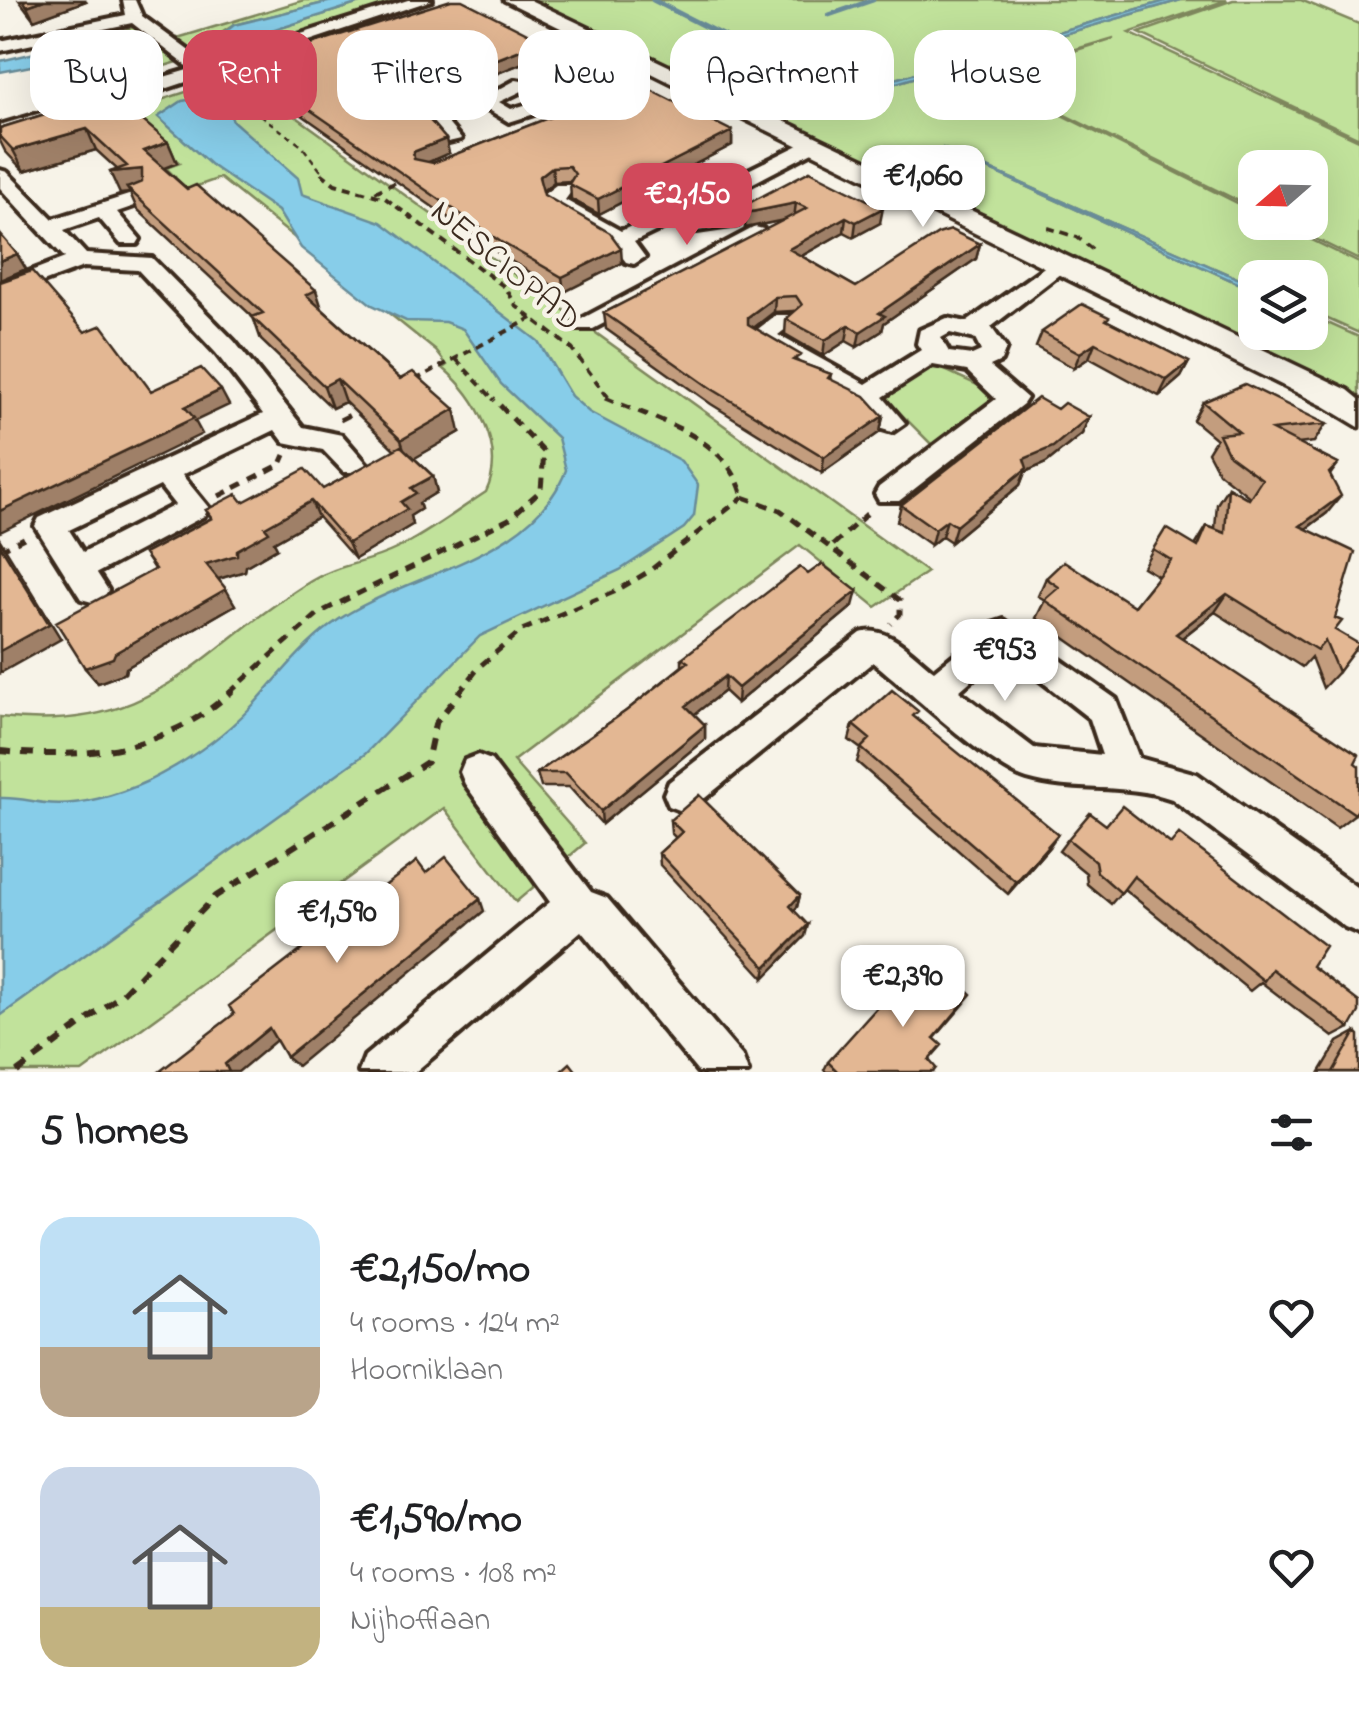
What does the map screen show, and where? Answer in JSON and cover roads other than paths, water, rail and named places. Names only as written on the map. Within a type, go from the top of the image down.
[{"type":"street","points":[[128,0],[134,18],[183,55]]},
{"type":"street","points":[[317,34],[424,0]]},
{"type":"street","points":[[514,0],[577,30]]},
{"type":"street","points":[[0,46],[134,18]]},
{"type":"street","points":[[650,65],[1336,398],[1359,416]]},
{"type":"street","points":[[0,132],[183,76]]},
{"type":"street","points":[[428,170],[485,102],[494,94],[518,85]]},
{"type":"street","points":[[450,120],[463,126],[509,116],[524,126],[555,120]]},
{"type":"street","points":[[524,126],[532,120]]},
{"type":"street","points":[[731,245],[707,226],[687,222],[675,213],[673,206],[684,194],[720,192],[813,144]]},
{"type":"street","points":[[0,176],[80,260]]},
{"type":"street","points":[[563,189],[553,194],[555,203],[628,248],[675,213]]},
{"type":"street","points":[[707,226],[737,215],[736,202],[720,192]]},
{"type":"street","points":[[49,228],[142,197]]},
{"type":"street","points":[[103,210],[129,239]]},
{"type":"street","points":[[584,324],[755,234]]},
{"type":"street","points":[[0,291],[80,260],[144,263],[274,403],[286,426]]},
{"type":"street","points":[[974,328],[1058,265]]},
{"type":"street","points":[[785,320],[761,336],[866,395],[892,423]]},
{"type":"street","points":[[947,325],[974,328],[991,340],[994,348],[985,361],[975,364],[952,363],[934,352],[929,336],[947,325]]},
{"type":"street","points":[[866,395],[934,352]]},
{"type":"street","points":[[889,494],[1014,398],[990,384],[975,364]]},
{"type":"street","points":[[164,472],[194,508],[85,579],[50,526],[164,472],[286,426],[332,442],[354,465]]},
{"type":"street","points":[[936,690],[1004,633],[1104,710],[1125,770]]},
{"type":"street","points":[[682,794],[873,642],[1025,762],[1048,769],[1153,772],[1184,786],[1359,913]]},
{"type":"street","points":[[478,772],[581,911]]},
{"type":"street","points":[[381,1072],[565,915],[581,911],[592,912],[726,1072]]},
{"type":"water","points":[[336,0],[369,0],[274,30],[228,30],[234,25]]},
{"type":"water","points":[[1169,0],[1181,0],[1076,31],[1065,30]]},
{"type":"water","points":[[30,54],[30,66],[0,72],[0,61]]},
{"type":"water","points":[[914,74],[914,78],[894,84],[894,79]]},
{"type":"water","points":[[182,101],[183,120],[233,120],[298,178],[302,194],[381,222],[538,341],[571,396],[589,412],[681,461],[698,485],[694,516],[684,528],[620,570],[480,636],[365,754],[0,1016],[0,798],[58,804],[84,801],[136,786],[176,766],[241,717],[299,653],[331,625],[393,591],[462,562],[525,526],[549,501],[566,470],[558,438],[501,384],[463,329],[445,322],[406,321],[372,305],[301,248],[278,211],[211,165],[161,120],[163,114]]},
{"type":"water","points":[[942,148],[1238,279],[1238,283]]},
{"type":"waterway","points":[[653,0],[712,30]]},
{"type":"waterway","points":[[829,15],[873,0]]}]
